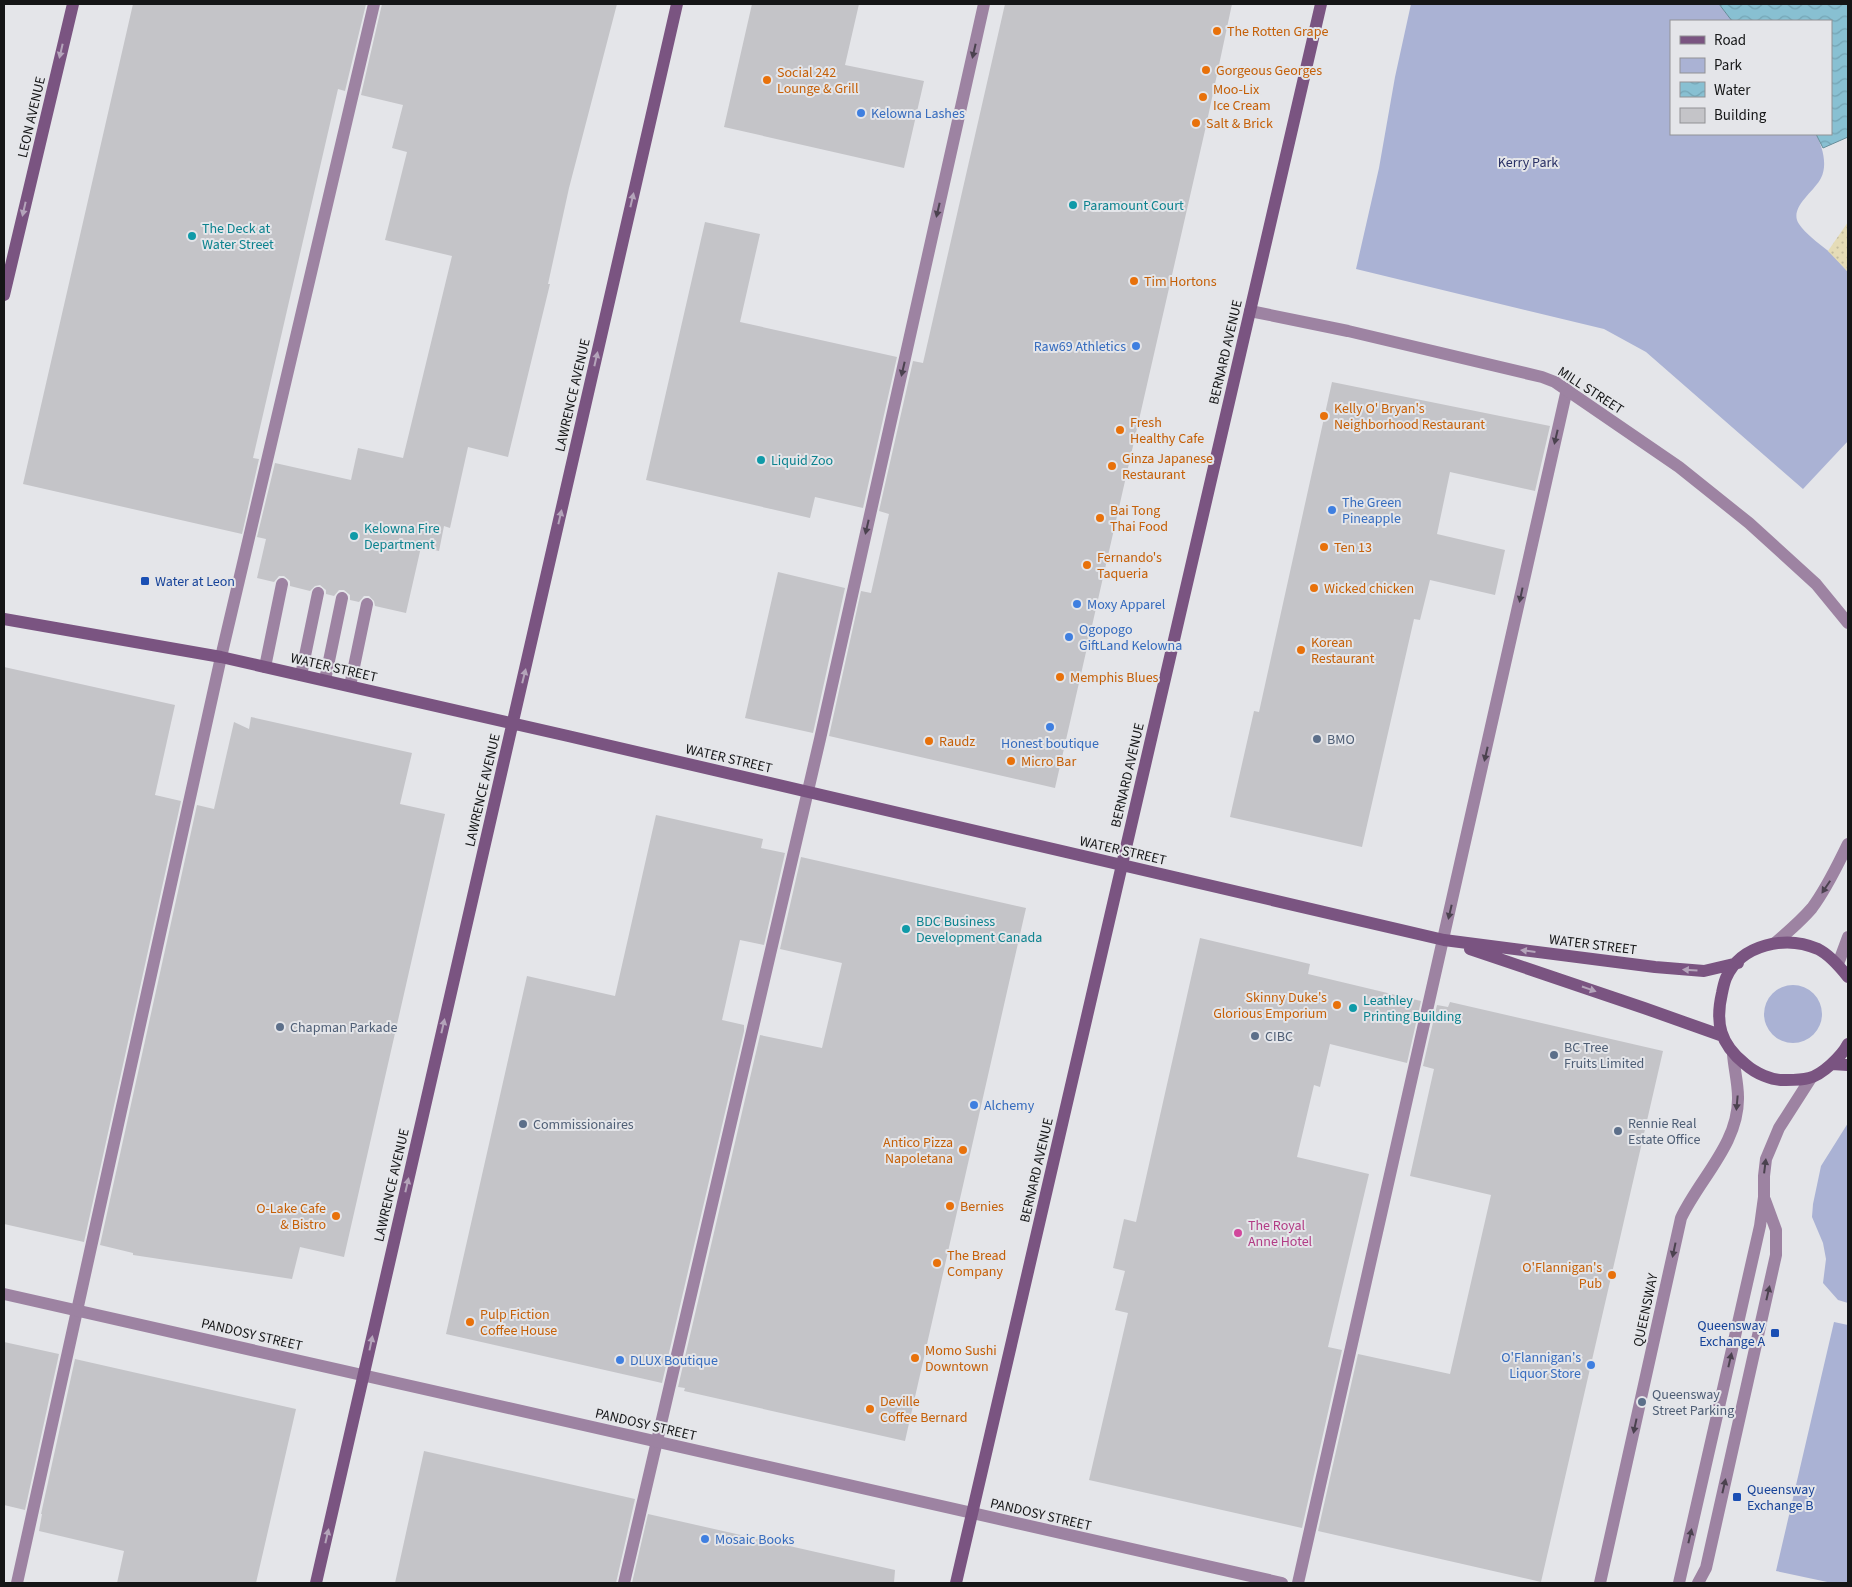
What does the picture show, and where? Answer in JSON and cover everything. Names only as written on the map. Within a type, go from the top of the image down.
[{"type":"main road","name":"LEON AVENUE","points":[[4,295],[73,4]]},
{"type":"main road","name":"LAWRENCE AVENUE","points":[[316,1583],[677,4]]},
{"type":"main road","name":"BERNARD AVENUE","points":[[956,1583],[1321,4]]},
{"type":"main road","name":"WATER STREET","points":[[4,619],[221,657],[325,680],[1444,940],[1723,1036]]},
{"type":"main road","name":"WATER STREET","points":[[1444,940],[1655,967],[1704,971],[1738,963]]},
{"type":"main road","points":[[1848,977],[1838,964],[1820,950],[1798,942],[1775,943],[1753,951],[1738,963],[1726,978],[1718,1017],[1723,1036],[1733,1054],[1755,1073],[1783,1080],[1811,1078],[1832,1064],[1848,1044]]},
{"type":"main road","points":[[1832,1064],[1848,1065]]},
{"type":"street","points":[[17,1583],[221,657],[374,4]]},
{"type":"street","points":[[624,1583],[808,792],[984,4]]},
{"type":"street","name":"MILL STREET","points":[[1250,311],[1348,331],[1542,377],[1567,389],[1679,467],[1749,523],[1816,584],[1848,623]]},
{"type":"street","points":[[1298,1583],[1567,389]]},
{"type":"street","points":[[265,667],[282,584]]},
{"type":"street","points":[[301,675],[318,593]]},
{"type":"street","points":[[325,680],[342,598]]},
{"type":"street","points":[[350,686],[367,604]]},
{"type":"street","points":[[1775,943],[1812,908],[1830,881],[1848,844]]},
{"type":"street","points":[[1838,964],[1848,937]]},
{"type":"street","name":"QUEENSWAY","points":[[1600,1583],[1682,1218],[1690,1201],[1726,1145],[1735,1120],[1738,1098],[1733,1054]]},
{"type":"street","points":[[1679,1583],[1754,1254],[1764,1197],[1766,1158],[1779,1128],[1811,1078]]},
{"type":"street","points":[[1698,1583],[1706,1568],[1776,1255],[1776,1230],[1764,1197]]},
{"type":"street","name":"PANDOSY STREET","points":[[4,1294],[1282,1583]]},
{"type":"green space","name":"Kerry Park","points":[[1411,4],[1719,4],[1731,20],[1670,20],[1670,135],[1816,135],[1823,155],[1823,173],[1818,183],[1800,206],[1797,218],[1805,231],[1833,255],[1848,272],[1848,441],[1803,489],[1646,352],[1604,329],[1356,269],[1379,168],[1395,77]]},
{"type":"green space","points":[[1787,985],[1799,985],[1809,989],[1818,998],[1822,1020],[1814,1035],[1799,1043],[1787,1043],[1777,1039],[1768,1030],[1764,1020],[1764,1008],[1768,998],[1777,989]]},
{"type":"green space","points":[[1848,1123],[1848,1303],[1838,1300],[1823,1283],[1826,1259],[1823,1243],[1812,1217],[1821,1166]]},
{"type":"green space","points":[[1834,1322],[1848,1325],[1848,1583],[1832,1583],[1776,1571]]},
{"type":"sand","points":[[1848,222],[1848,272],[1828,251]]},
{"type":"water","points":[[1719,4],[1848,4],[1848,137],[1823,148],[1816,135],[1832,135],[1832,20],[1731,20]]},
{"type":"building","name":"The Deck at Water Street","points":[[133,4],[366,4],[345,91],[338,89],[253,458],[259,459],[242,534],[23,484]]},
{"type":"building","points":[[382,4],[617,4],[569,188],[548,284],[550,284],[508,457],[468,447],[450,528],[444,526],[439,551],[421,547],[406,613],[375,606],[374,601],[369,596],[364,596],[359,602],[350,600],[350,595],[344,590],[339,590],[334,596],[326,594],[326,590],[320,585],[315,586],[310,591],[290,586],[290,581],[284,576],[279,576],[274,582],[257,578],[266,539],[257,537],[275,463],[351,480],[358,448],[403,458],[452,256],[385,240],[407,152],[392,148],[403,105],[361,95]]},
{"type":"building","points":[[752,4],[859,4],[845,65],[924,81],[904,168],[724,127]]},
{"type":"building","points":[[1005,4],[1232,4],[1206,126],[1055,788],[829,736],[861,591],[871,593],[889,514],[879,511],[913,361],[923,363]]},
{"type":"building","points":[[705,222],[760,234],[740,322],[897,357],[863,508],[815,497],[810,518],[646,480]]},
{"type":"building","points":[[1332,382],[1550,426],[1535,491],[1450,472],[1437,534],[1505,550],[1495,595],[1430,580],[1420,620],[1414,619],[1362,847],[1230,817],[1254,711],[1259,712]]},
{"type":"building","points":[[778,572],[845,588],[813,733],[745,718]]},
{"type":"building","points":[[4,667],[175,705],[155,795],[181,801],[84,1242],[4,1224]]},
{"type":"building","name":"Chapman Parkade","points":[[251,717],[412,753],[400,804],[445,814],[344,1257],[300,1247],[292,1279],[133,1255],[133,1253],[100,1245],[197,805],[214,809],[234,722],[249,729]]},
{"type":"building","points":[[656,815],[763,839],[761,848],[785,853],[764,945],[740,940],[722,1020],[744,1025],[744,1031],[662,1383],[446,1334],[527,976],[615,996]]},
{"type":"building","points":[[801,857],[1026,908],[905,1441],[684,1391],[685,1388],[678,1387],[760,1035],[822,1048],[842,963],[780,949]]},
{"type":"building","points":[[1200,938],[1310,964],[1308,974],[1421,1001],[1407,1063],[1330,1044],[1320,1087],[1314,1085],[1297,1157],[1369,1174],[1328,1347],[1342,1350],[1302,1528],[1089,1480],[1128,1313],[1115,1310],[1125,1271],[1113,1268],[1124,1219],[1136,1222]]},
{"type":"building","points":[[1450,1002],[1663,1051],[1541,1582],[1318,1531],[1358,1354],[1450,1374],[1491,1195],[1410,1176],[1434,1069],[1423,1066],[1437,1005],[1448,1007]]},
{"type":"building","points":[[4,1342],[59,1354],[25,1510],[4,1505]]},
{"type":"building","points":[[75,1359],[296,1409],[256,1583],[117,1583],[124,1551],[39,1531],[41,1514]]},
{"type":"building","points":[[424,1451],[635,1499],[616,1583],[395,1583]]},
{"type":"building","name":"Mosaic Books","points":[[648,1514],[895,1570],[894,1583],[632,1583]]},
{"type":"place","name":"The Rotten Grape","points":[[1217,31]]},
{"type":"place","name":"Gorgeous Georges","points":[[1206,70]]},
{"type":"place","name":"Social 242 Lounge & Grill","points":[[767,80]]},
{"type":"place","name":"Moo-Lix Ice Cream","points":[[1203,97]]},
{"type":"place","name":"Kelowna Lashes","points":[[861,113]]},
{"type":"place","name":"Salt & Brick","points":[[1196,123]]},
{"type":"place","name":"Paramount Court","points":[[1073,205]]},
{"type":"place","name":"The Deck at Water Street","points":[[192,236]]},
{"type":"place","name":"Tim Hortons","points":[[1134,281]]},
{"type":"place","name":"Raw69 Athletics","points":[[1136,346]]},
{"type":"place","name":"Kelly O' Bryan's Neighborhood Restaurant","points":[[1324,416]]},
{"type":"place","name":"Fresh Healthy Cafe","points":[[1120,430]]},
{"type":"place","name":"Liquid Zoo","points":[[761,460]]},
{"type":"place","name":"Ginza Japanese Restaurant","points":[[1112,466]]},
{"type":"place","name":"The Green Pineapple","points":[[1332,510]]},
{"type":"place","name":"Bai Tong Thai Food","points":[[1100,518]]},
{"type":"place","name":"Kelowna Fire Department","points":[[354,536]]},
{"type":"place","name":"Ten 13","points":[[1324,547]]},
{"type":"place","name":"Fernando's Taqueria","points":[[1087,565]]},
{"type":"place","name":"Water at Leon","points":[[145,581]]},
{"type":"place","name":"Wicked chicken","points":[[1314,588]]},
{"type":"place","name":"Moxy Apparel","points":[[1077,604]]},
{"type":"place","name":"Ogopogo GiftLand Kelowna","points":[[1069,637]]},
{"type":"place","name":"Korean Restaurant","points":[[1301,650]]},
{"type":"place","name":"Memphis Blues","points":[[1060,677]]},
{"type":"place","name":"Honest boutique","points":[[1050,727]]},
{"type":"place","name":"BMO","points":[[1317,739]]},
{"type":"place","name":"Raudz","points":[[929,741]]},
{"type":"place","name":"Micro Bar","points":[[1011,761]]},
{"type":"place","name":"BDC Business Development Canada","points":[[906,929]]},
{"type":"place","name":"Skinny Duke's Glorious Emporium","points":[[1337,1005]]},
{"type":"place","name":"Leathley Printing Building","points":[[1353,1008]]},
{"type":"place","name":"Chapman Parkade","points":[[280,1027]]},
{"type":"place","name":"CIBC","points":[[1255,1036]]},
{"type":"place","name":"BC Tree Fruits Limited","points":[[1554,1055]]},
{"type":"place","name":"Alchemy","points":[[974,1105]]},
{"type":"place","name":"Commissionaires","points":[[523,1124]]},
{"type":"place","name":"Rennie Real Estate Office","points":[[1618,1131]]},
{"type":"place","name":"Antico Pizza Napoletana","points":[[963,1150]]},
{"type":"place","name":"Bernies","points":[[950,1206]]},
{"type":"place","name":"O-Lake Cafe & Bistro","points":[[336,1216]]},
{"type":"place","name":"The Royal Anne Hotel","points":[[1238,1233]]},
{"type":"place","name":"The Bread Company","points":[[937,1263]]},
{"type":"place","name":"O'Flannigan's Pub","points":[[1612,1275]]},
{"type":"place","name":"Pulp Fiction Coffee House","points":[[470,1322]]},
{"type":"place","name":"Queensway Exchange A","points":[[1775,1333]]},
{"type":"place","name":"Momo Sushi Downtown","points":[[915,1358]]},
{"type":"place","name":"DLUX Boutique","points":[[620,1360]]},
{"type":"place","name":"O'Flannigan's Liquor Store","points":[[1591,1365]]},
{"type":"place","name":"Queensway Street Parking","points":[[1642,1402]]},
{"type":"place","name":"Deville Coffee Bernard","points":[[870,1409]]},
{"type":"place","name":"Queensway Exchange B","points":[[1737,1497]]},
{"type":"place","name":"Mosaic Books","points":[[705,1539]]}]
